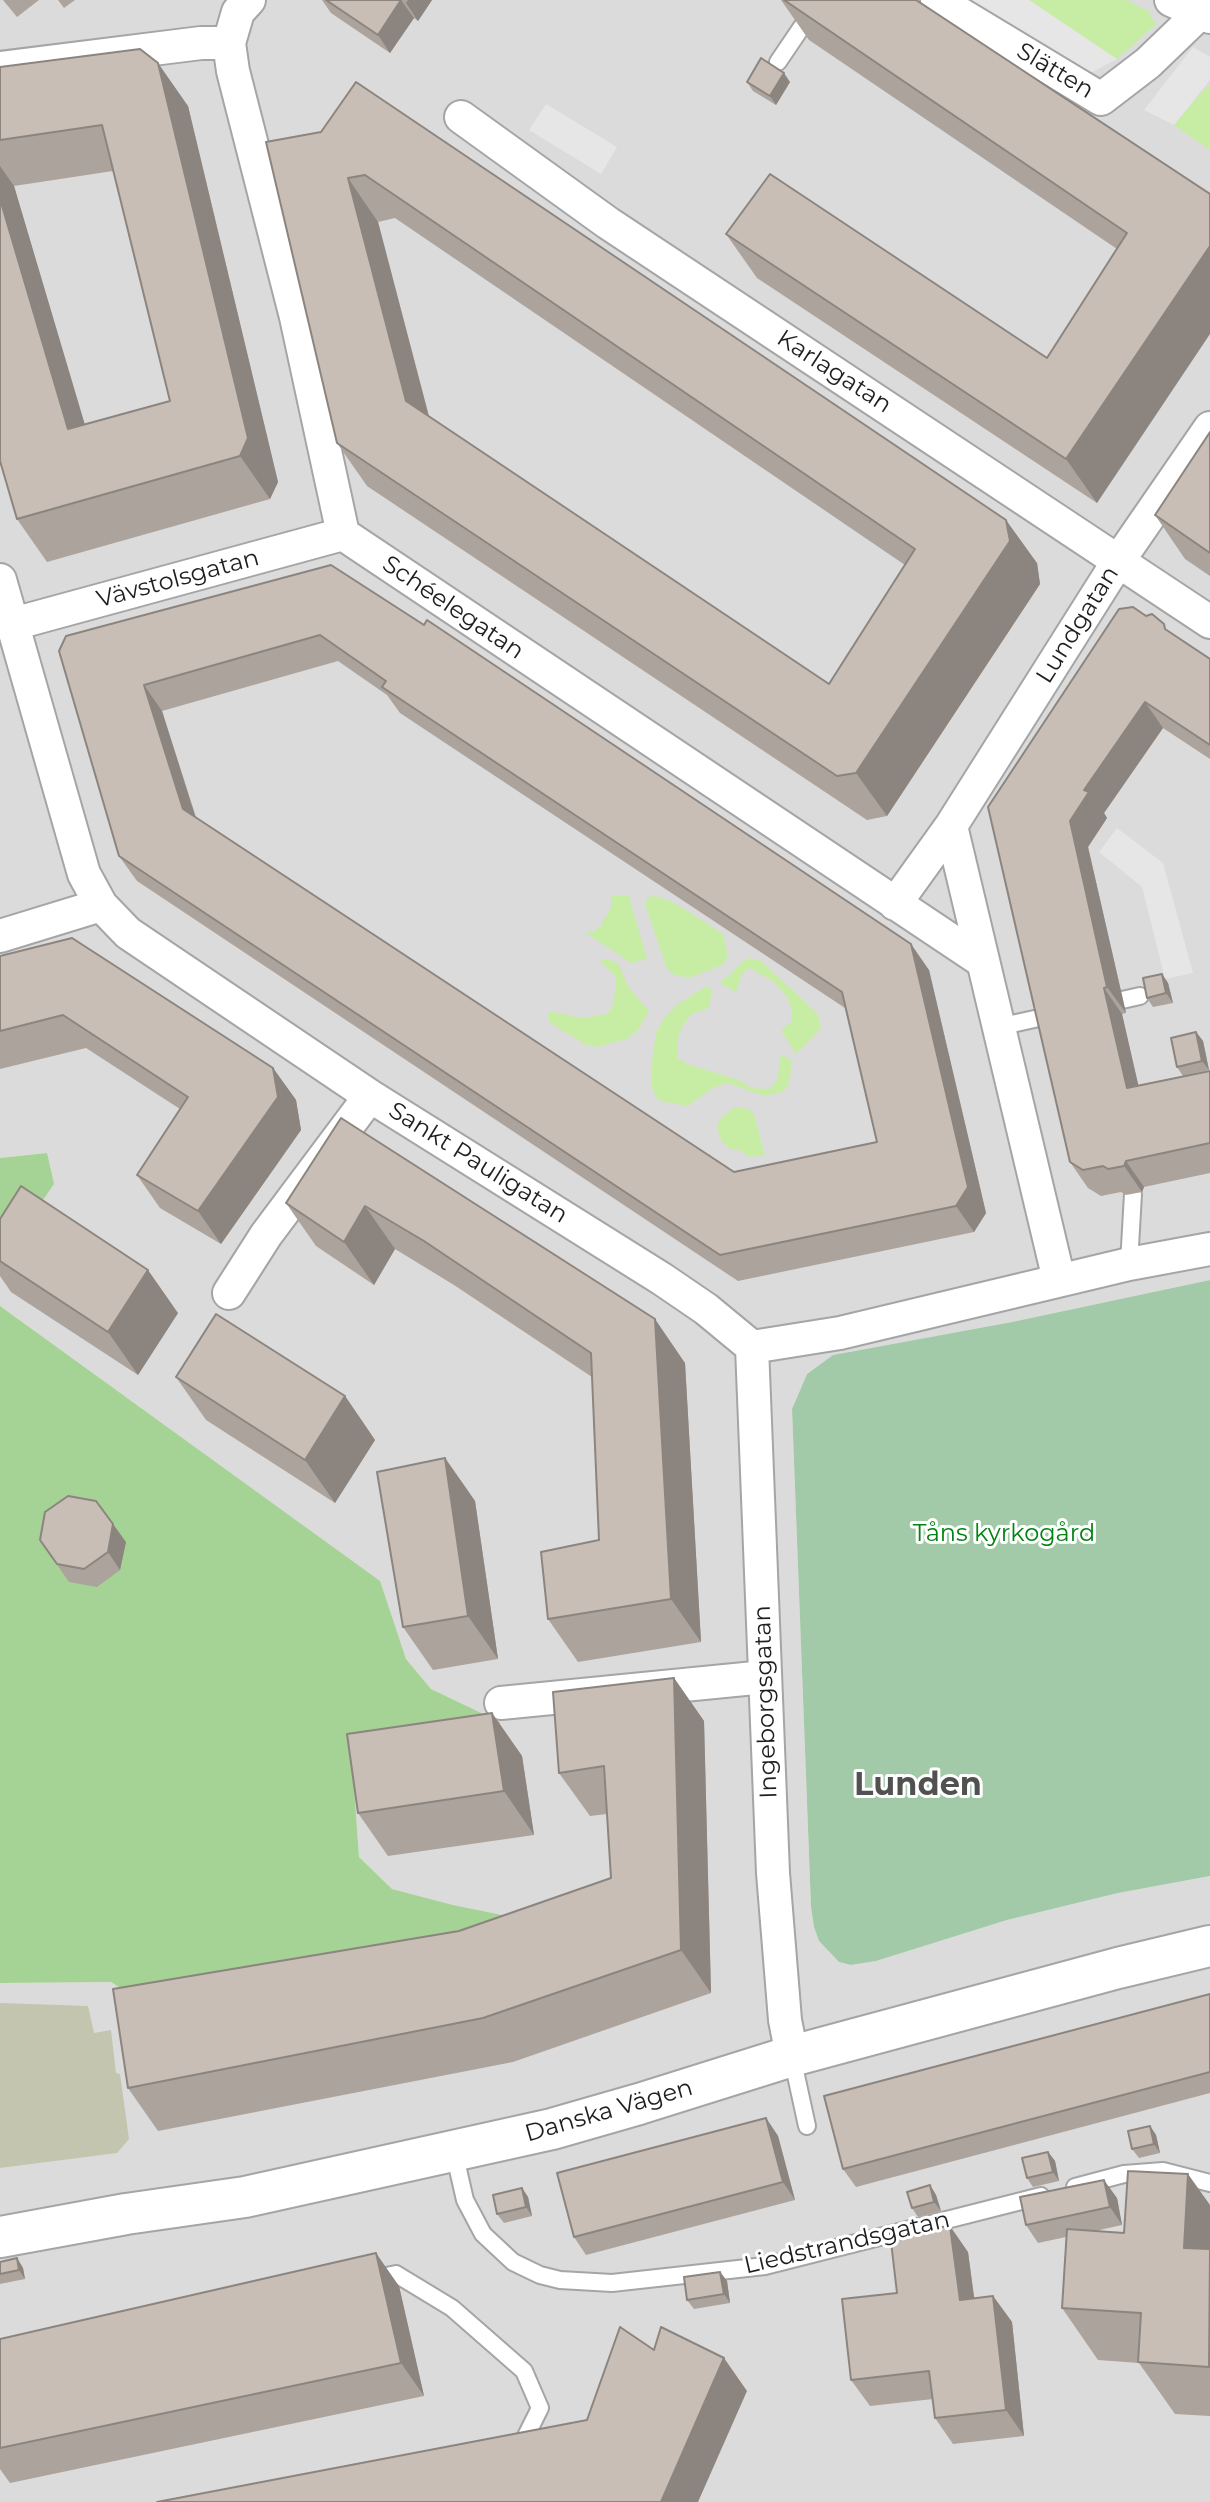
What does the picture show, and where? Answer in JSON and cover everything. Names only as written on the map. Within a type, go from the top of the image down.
[{"type":"street","points":[[249,0],[238,12],[229,43],[258,175],[296,317],[343,534]]},
{"type":"street","name":"Slätten","points":[[937,0],[1101,99],[1148,63],[1194,10]]},
{"type":"street","points":[[0,68],[201,43],[229,43]]},
{"type":"street","name":"Karlagatan","points":[[461,117],[608,223],[1210,622]]},
{"type":"street","name":"Lundgatan","points":[[895,904],[951,826],[1119,560],[1210,428]]},
{"type":"street","name":"Vävstolsgatan","points":[[13,624],[343,534]]},
{"type":"street","name":"Schéelegatan","points":[[343,534],[982,961]]},
{"type":"street","name":"Sankt Pauligatan","points":[[0,580],[84,874],[101,905],[128,933],[370,1096],[662,1279],[706,1309],[752,1347]]},
{"type":"street","points":[[951,826],[1059,1280]]},
{"type":"street","points":[[0,936],[101,905]]},
{"type":"street","points":[[229,1293],[266,1235],[370,1096]]},
{"type":"street","points":[[752,1347],[840,1333],[1129,1264],[1210,1249]]},
{"type":"street","name":"Ingeborgsgatan","points":[[752,1347],[773,1873],[784,2008],[792,2056]]},
{"type":"street","points":[[501,1703],[765,1677]]},
{"type":"street","name":"Danska Vägen","points":[[0,2237],[245,2197],[552,2129],[792,2056],[1210,1946]]},
{"type":"lane","points":[[778,62],[820,0]]},
{"type":"lane","points":[[1122,1000],[1140,996]]},
{"type":"lane","points":[[998,1027],[1048,1016]]},
{"type":"lane","points":[[1129,1264],[1133,1194]]},
{"type":"lane","points":[[792,2056],[807,2126]]},
{"type":"lane","name":"Liedstrandsgatan","points":[[454,2152],[465,2200],[483,2234],[513,2262],[540,2275],[560,2280],[612,2283],[765,2266],[1124,2174],[1163,2171],[1210,2183]]},
{"type":"lane","points":[[353,2283],[396,2274],[452,2308],[524,2371],[540,2408],[520,2448],[505,2450]]},
{"type":"shaded area","points":[[0,0],[1210,0],[1210,1280],[1012,1322],[833,1355],[807,1374],[792,1409],[811,1907],[819,1941],[839,1962],[851,1965],[876,1961],[1007,1920],[1118,1893],[1210,1876],[1210,2502],[0,2502],[0,1983],[111,1982],[145,2004],[512,1917],[392,1889],[359,1857],[353,1773],[500,1722],[431,1689],[406,1659],[379,1581],[0,1306],[0,1262],[47,1153],[0,1158]]},
{"type":"shaded area","points":[[969,0],[1029,0],[1117,59],[1088,74]]},
{"type":"shaded area","points":[[1193,47],[1210,57],[1210,80],[1174,125],[1144,110]]},
{"type":"shaded area","points":[[546,104],[617,147],[601,174],[529,130]]},
{"type":"shaded area","points":[[1117,828],[1163,863],[1193,973],[1165,979],[1142,887],[1099,852]]},
{"type":"shaded area","points":[[0,2003],[88,2006],[94,2033],[111,2030],[129,2139],[117,2153],[0,2168]]},
{"type":"green space","points":[[1029,0],[1127,0],[1148,11],[1156,24],[1117,59]]},
{"type":"green space","points":[[1210,86],[1210,150],[1174,125]]},
{"type":"green space","points":[[611,896],[629,896],[647,959],[631,963],[585,932],[593,932],[600,927],[611,907]]},
{"type":"green space","points":[[652,896],[678,905],[723,934],[728,956],[724,964],[690,978],[675,975],[667,969],[646,907],[646,900]]},
{"type":"green space","points":[[750,958],[761,961],[818,1014],[821,1028],[796,1054],[781,1030],[791,1022],[792,1010],[787,997],[774,982],[750,968],[743,972],[736,992],[721,984],[721,980]]},
{"type":"green space","points":[[607,959],[618,963],[629,988],[649,1011],[638,1030],[627,1039],[597,1047],[586,1045],[550,1023],[548,1017],[549,1011],[582,1018],[607,1014],[612,1008],[616,985],[615,976],[599,961]]},
{"type":"green space","points":[[707,986],[712,990],[709,1008],[692,1014],[682,1027],[677,1041],[677,1058],[736,1079],[752,1088],[769,1089],[777,1080],[781,1054],[792,1061],[789,1084],[782,1092],[764,1096],[728,1083],[713,1088],[687,1106],[661,1101],[656,1097],[651,1068],[656,1033],[675,1006]]},
{"type":"green space","points":[[740,1107],[754,1114],[765,1155],[750,1157],[723,1143],[717,1127],[720,1119],[733,1108]]},
{"type":"green space","points":[[47,1153],[54,1184],[0,1262],[0,1158]]},
{"type":"green space","name":"Tåns kyrkogård","points":[[1210,1280],[1210,1876],[1118,1893],[1007,1920],[876,1961],[851,1965],[839,1962],[819,1941],[811,1907],[792,1409],[807,1374],[833,1355],[1012,1322]]},
{"type":"green space","points":[[0,1306],[380,1581],[406,1659],[431,1689],[500,1722],[501,1746],[353,1773],[359,1857],[392,1889],[512,1917],[513,1957],[145,2004],[111,1982],[0,1983]]},
{"type":"building","points":[[326,0],[401,0],[378,35]]},
{"type":"building","points":[[784,0],[916,0],[1210,194],[1210,246],[1066,459],[726,234],[770,174],[1047,358],[1127,233]]},
{"type":"building","points":[[140,49],[158,63],[248,438],[240,456],[17,519],[0,461],[0,199],[68,429],[170,401],[102,125],[0,140],[0,67]]},
{"type":"building","points":[[761,58],[784,73],[770,96],[747,82]]},
{"type":"building","points":[[356,82],[1006,520],[1010,541],[856,773],[837,776],[337,443],[266,142],[321,132]],"holes":[[[365,175],[915,549],[829,684],[406,401],[348,178]]]},
{"type":"building","points":[[1210,432],[1210,553],[1155,515]]},
{"type":"building","points":[[331,565],[424,625],[427,620],[911,944],[968,1187],[956,1206],[720,1255],[119,856],[59,651],[66,636]],"holes":[[[320,635],[386,681],[382,687],[842,992],[877,1142],[734,1172],[183,809],[144,685]]]},
{"type":"building","points":[[1133,607],[1146,616],[1152,614],[1164,624],[1165,629],[1210,659],[1210,745],[1145,702],[1084,790],[1089,792],[1070,821],[1127,1088],[1210,1071],[1210,1143],[1126,1161],[1124,1166],[1083,1170],[1070,1162],[988,807],[1119,609]]},
{"type":"building","points":[[72,938],[273,1068],[278,1097],[198,1211],[137,1175],[188,1097],[63,1015],[0,1031],[0,956]]},
{"type":"building","points":[[1162,974],[1166,993],[1147,998],[1143,978]]},
{"type":"building","points":[[1196,1032],[1202,1061],[1177,1067],[1171,1038]]},
{"type":"building","points":[[341,1118],[655,1319],[671,1599],[548,1619],[541,1552],[599,1540],[591,1353],[424,1241],[365,1206],[344,1242],[286,1203]]},
{"type":"building","points":[[21,1186],[148,1270],[108,1332],[0,1261],[0,1219]]},
{"type":"building","points":[[216,1314],[345,1396],[305,1460],[176,1377]]},
{"type":"building","points":[[445,1458],[468,1616],[403,1627],[377,1472]]},
{"type":"building","points":[[68,1496],[96,1501],[113,1524],[108,1552],[84,1569],[57,1564],[40,1540],[45,1512]]},
{"type":"building","points":[[674,1678],[681,1950],[483,2018],[128,2088],[113,1989],[459,1931],[611,1878],[604,1766],[559,1773],[553,1692]]},
{"type":"building","points":[[492,1713],[504,1791],[358,1813],[347,1734]]},
{"type":"building","points":[[1210,1994],[1210,2072],[843,2169],[824,2096]]},
{"type":"building","points":[[766,2118],[783,2182],[574,2237],[557,2173]]},
{"type":"building","points":[[1150,2126],[1154,2144],[1132,2149],[1128,2131]]},
{"type":"building","points":[[1048,2152],[1053,2172],[1027,2178],[1022,2158]]},
{"type":"building","points":[[1128,2171],[1188,2174],[1184,2248],[1210,2249],[1209,2367],[1138,2362],[1141,2313],[1062,2308],[1067,2229],[1124,2233]]},
{"type":"building","points":[[1104,2180],[1110,2207],[1026,2225],[1020,2197]]},
{"type":"building","points":[[930,2185],[934,2202],[912,2208],[907,2192]]},
{"type":"building","points":[[522,2188],[526,2207],[497,2214],[493,2195]]},
{"type":"building","points":[[950,2226],[960,2300],[993,2296],[1006,2410],[935,2418],[929,2371],[851,2380],[842,2299],[897,2293],[890,2233]]},
{"type":"building","points":[[376,2253],[401,2363],[0,2448],[0,2339]]},
{"type":"building","points":[[17,2258],[19,2270],[0,2274],[0,2262]]},
{"type":"building","points":[[720,2272],[724,2294],[687,2300],[684,2277]]},
{"type":"building","points":[[620,2327],[654,2350],[661,2327],[724,2358],[661,2502],[157,2502],[587,2420]]},
{"type":"district","name":"Lunden","points":[[918,1786]]}]
